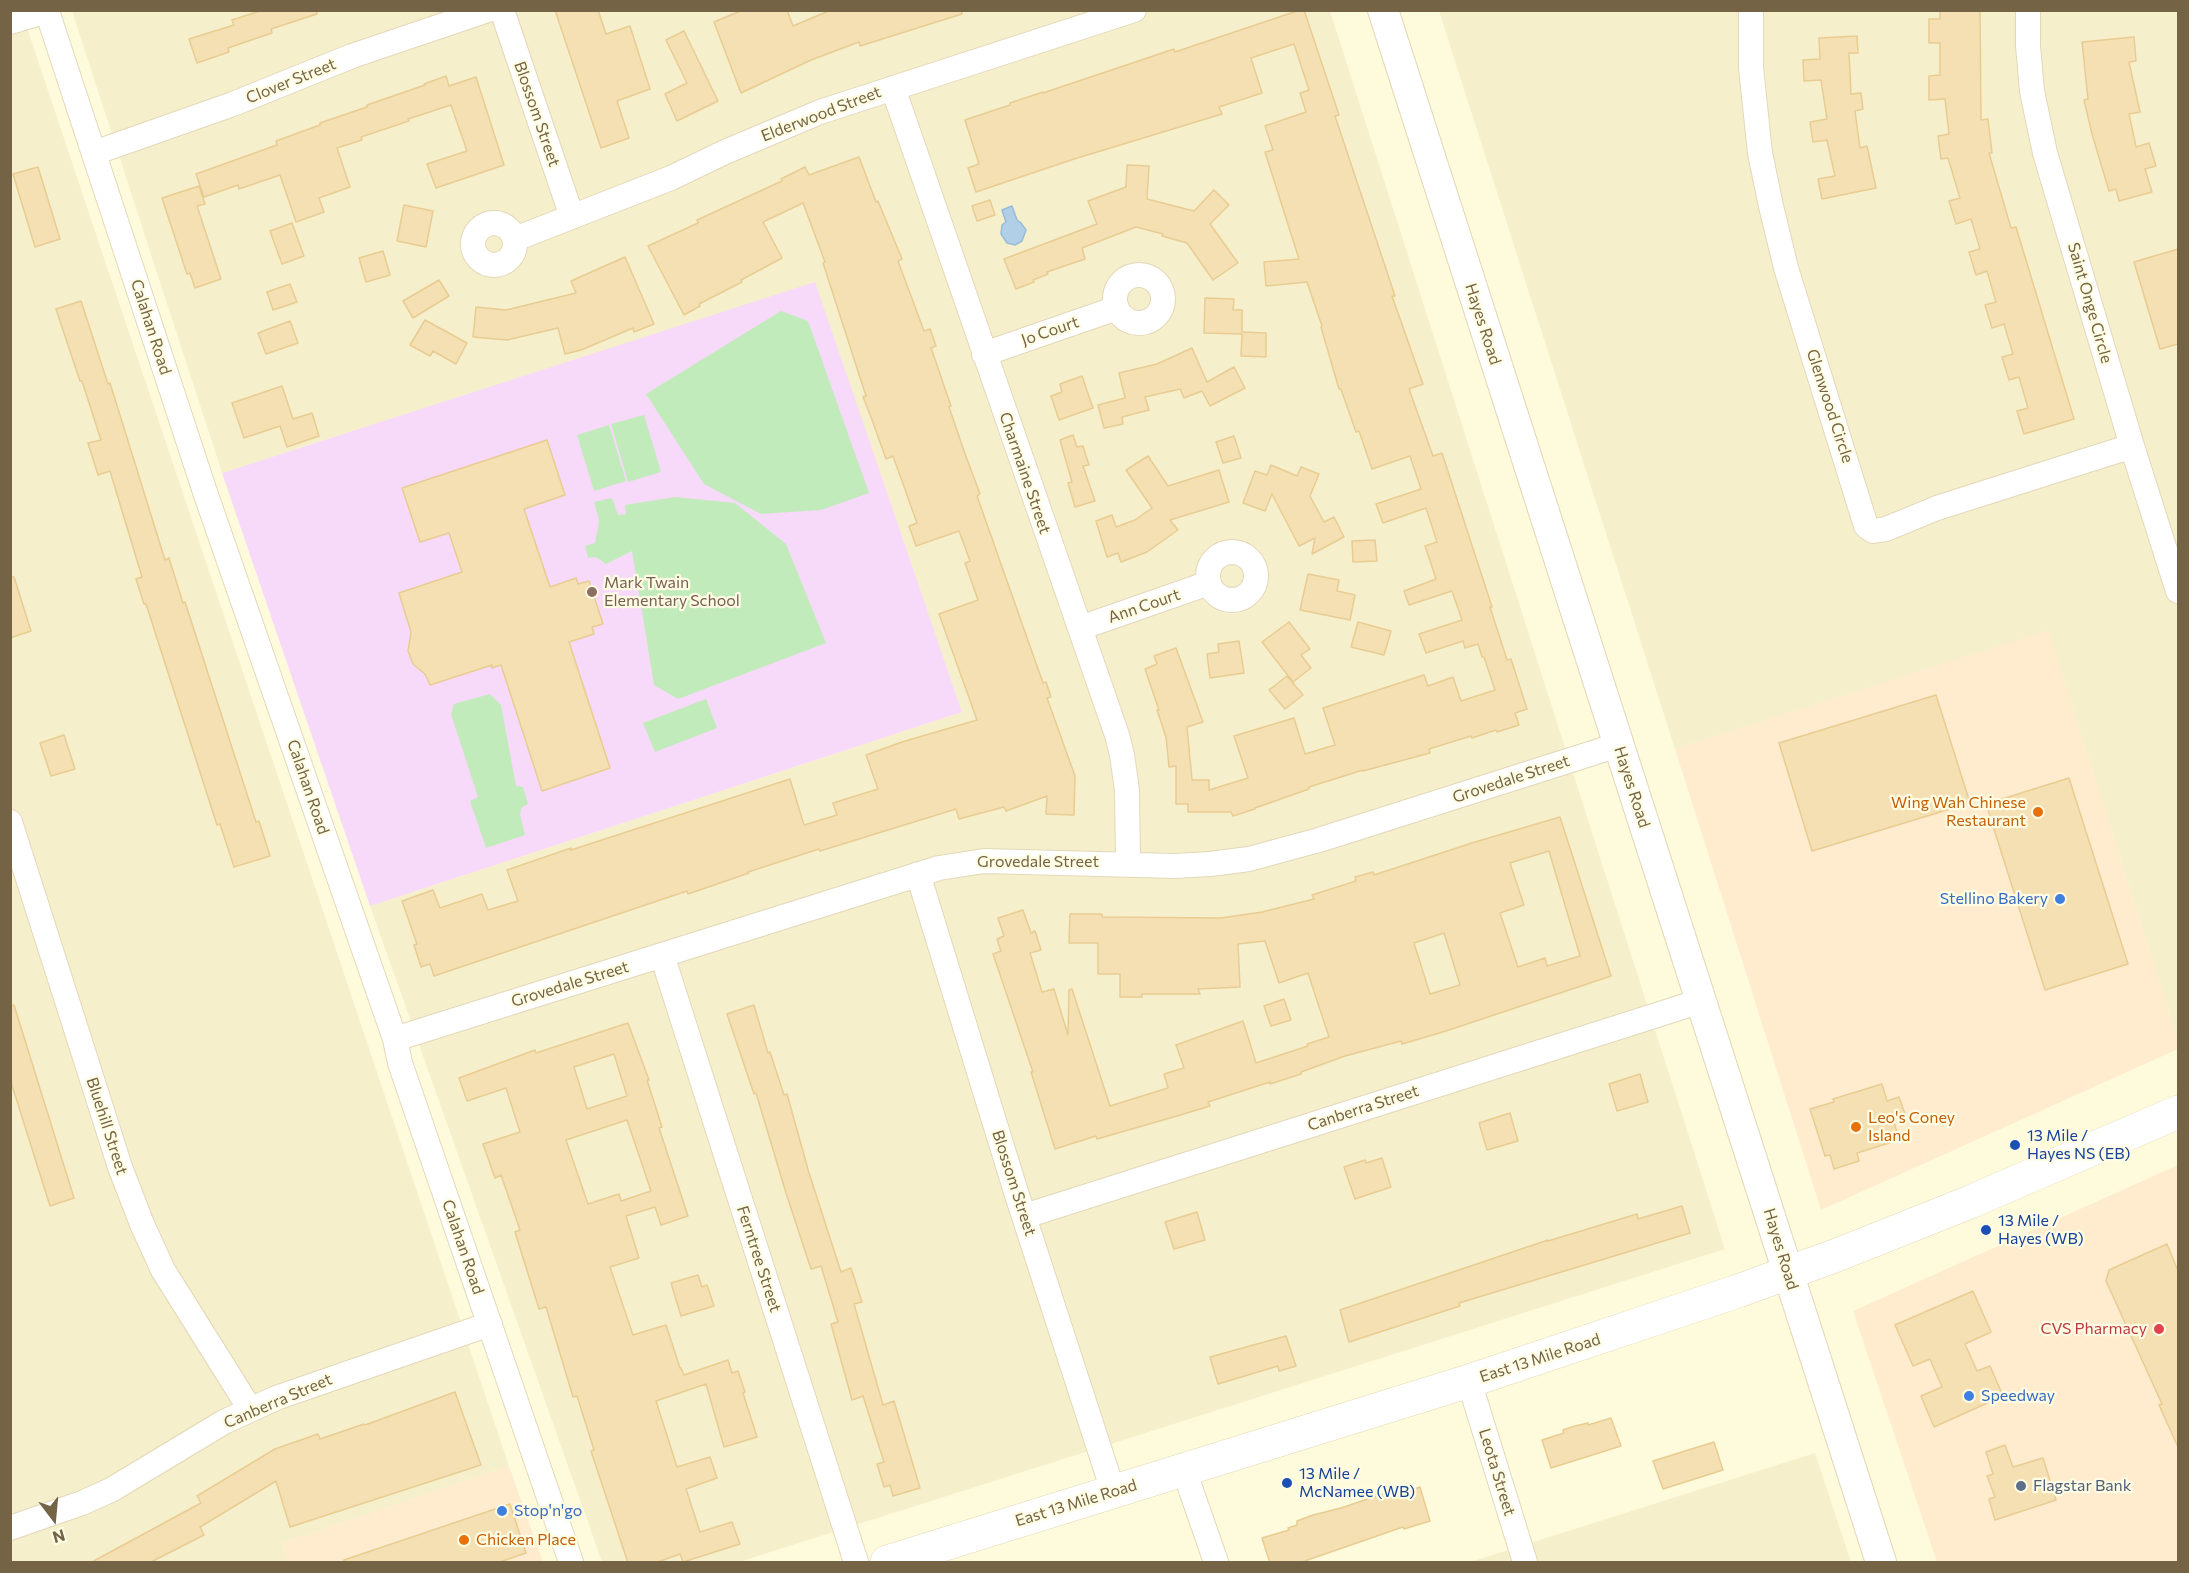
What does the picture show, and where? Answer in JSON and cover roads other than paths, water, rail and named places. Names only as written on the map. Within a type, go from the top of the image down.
[{"type":"main road","name":"East 13 Mile Road","points":[[897,1561],[1113,1491],[1469,1381],[1788,1273],[1973,1201],[2178,1112]]},
{"type":"street","points":[[10,22],[47,10]]},
{"type":"street","name":"Calahan Road","points":[[47,10],[206,492],[571,1563]]},
{"type":"street","name":"Clover Street","points":[[94,153],[233,104],[352,56],[488,10]]},
{"type":"street","name":"Blossom Street","points":[[502,10],[572,218]]},
{"type":"street","name":"Elderwood Street","points":[[515,239],[671,178],[820,111],[1134,10]]},
{"type":"street","name":"Hayes Road","points":[[1383,10],[1881,1563]]},
{"type":"street","name":"Glenwood Circle","points":[[1750,10],[1751,68],[1760,153],[1771,206],[1786,268],[1866,526],[1873,531],[1886,529],[1937,508],[2132,446]]},
{"type":"street","name":"Saint Onge Circle","points":[[2028,10],[2032,91],[2045,153],[2132,446],[2178,591]]},
{"type":"street","name":"Charmaine Street","points":[[893,88],[1122,755],[1127,790],[1128,863]]},
{"type":"street","name":"Jo Court","points":[[984,354],[1117,308]]},
{"type":"street","name":"Ann Court","points":[[1080,628],[1209,583]]},
{"type":"street","name":"Grovedale Street","points":[[394,1039],[918,874],[962,863],[984,861],[1128,863],[1175,866],[1210,864],[1274,854],[1618,746]]},
{"type":"street","name":"Bluehill Street","points":[[10,822],[120,1167],[142,1224],[163,1269],[250,1409]]},
{"type":"street","name":"Blossom Street","points":[[918,874],[1113,1491]]},
{"type":"street","name":"Ferntree Street","points":[[662,955],[856,1563]]},
{"type":"street","name":"Canberra Street","points":[[1025,1216],[1701,1001]]},
{"type":"street","name":"Canberra Street","points":[[10,1528],[74,1507],[111,1490],[250,1409],[297,1389],[490,1324]]},
{"type":"street","name":"Leota Street","points":[[1469,1381],[1525,1563]]},
{"type":"street","points":[[1184,1470],[1216,1563]]},
{"type":"water","points":[[1012,206],[1017,220],[1026,230],[1022,241],[1015,245],[1007,243],[1001,234],[1002,225],[1006,222],[1002,210]]},
{"type":"place","name":"Mark Twain Elementary School","points":[[592,592]]},
{"type":"place","name":"Wing Wah Chinese Restaurant","points":[[2038,812]]},
{"type":"place","name":"Stellino Bakery","points":[[2060,899]]},
{"type":"place","name":"Leo's Coney Island","points":[[1856,1127]]},
{"type":"place","name":"13 Mile / Hayes NS (EB)","points":[[2015,1145]]},
{"type":"place","name":"13 Mile / Hayes (WB)","points":[[1986,1230]]},
{"type":"place","name":"CVS Pharmacy","points":[[2159,1329]]},
{"type":"place","name":"Speedway","points":[[1969,1396]]},
{"type":"place","name":"13 Mile / McNamee (WB)","points":[[1287,1483]]},
{"type":"place","name":"Flagstar Bank","points":[[2021,1486]]},
{"type":"place","name":"Stop'n'go","points":[[502,1511]]},
{"type":"place","name":"Chicken Place","points":[[464,1540]]}]
